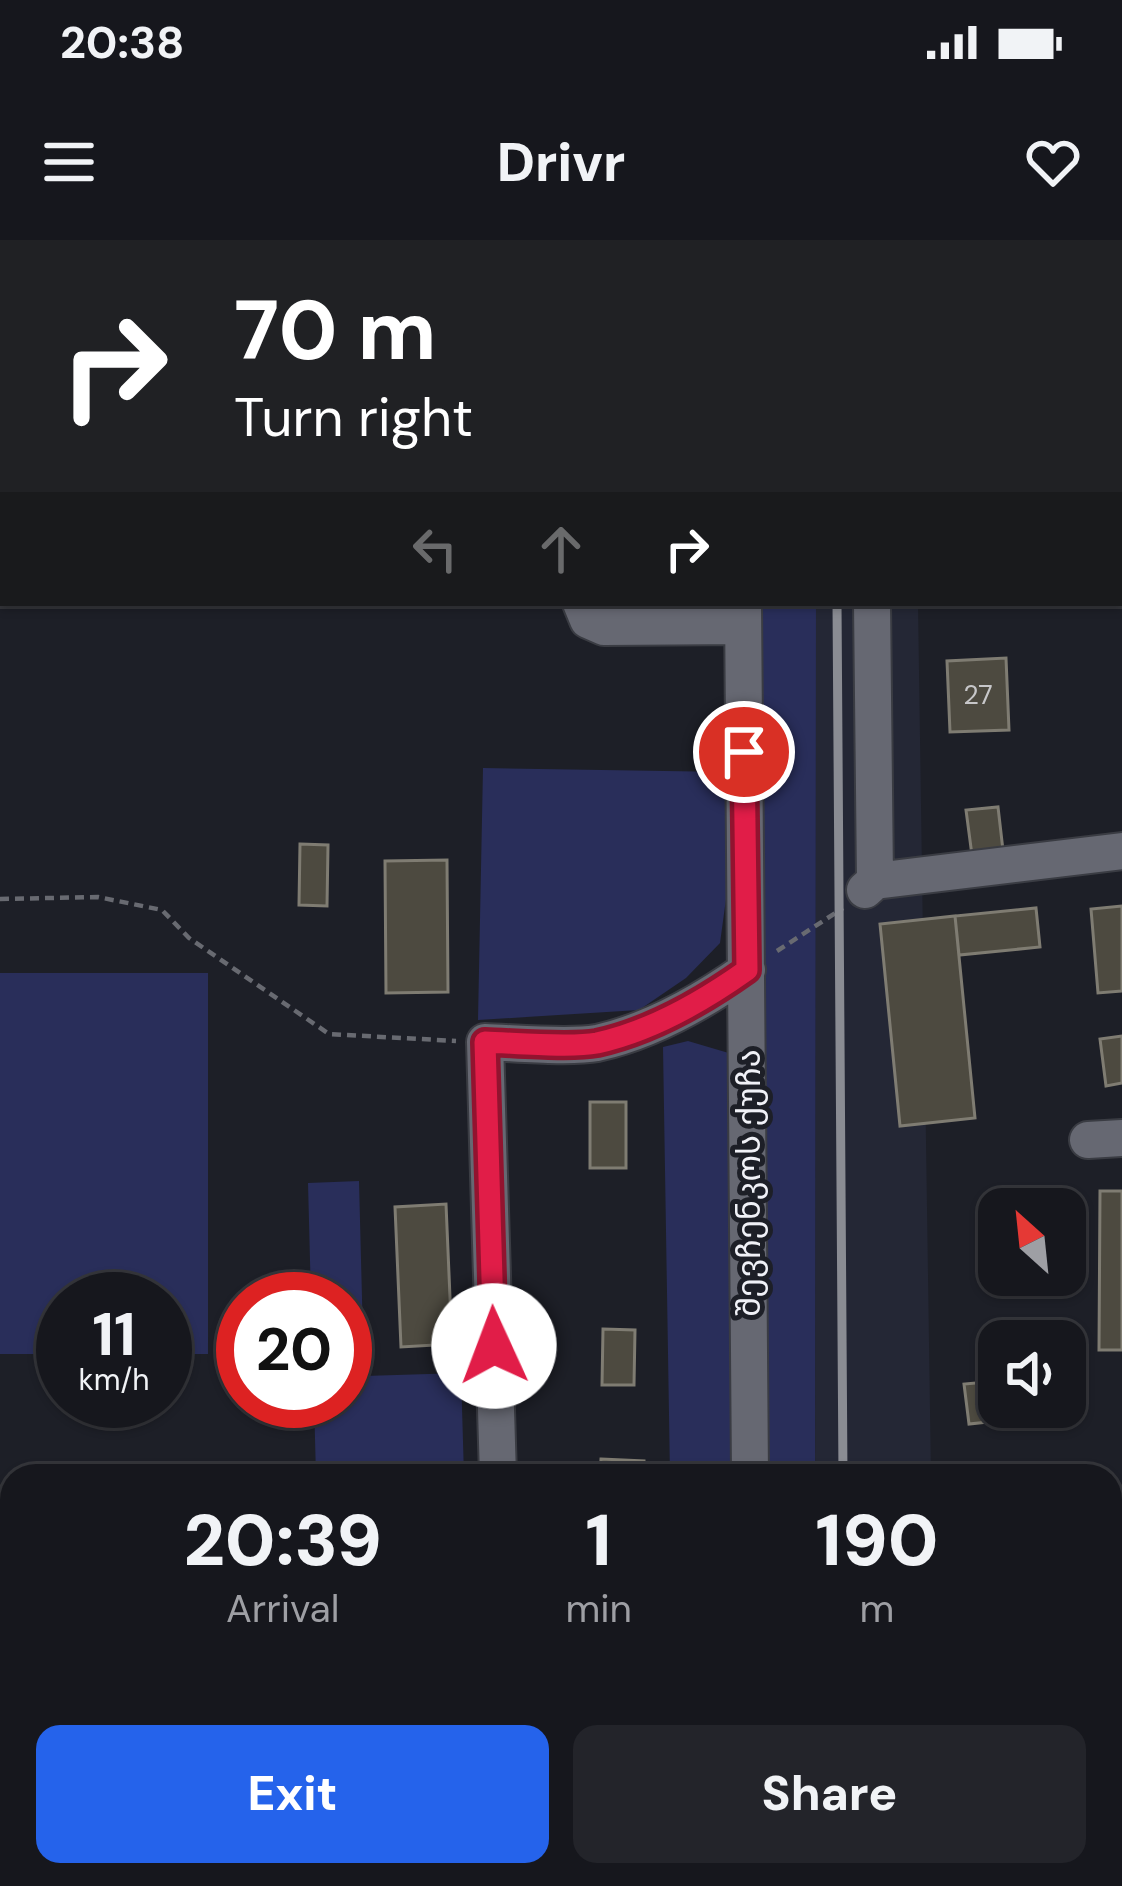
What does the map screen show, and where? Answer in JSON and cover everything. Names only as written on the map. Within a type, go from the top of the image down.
[{"type":"street","points":[[582,606],[588,620],[604,627],[743,615]]},
{"type":"street","points":[[872,606],[870,885],[1122,851]]},
{"type":"street","name":"შევჩენკოს ქუჩა","points":[[743,615],[750,1464]]},
{"type":"street","points":[[498,1464],[485,1042],[593,1044],[644,1028],[707,998],[747,970]]},
{"type":"path","points":[[747,970],[839,912],[870,885]]},
{"type":"path","points":[[0,899],[98,897],[162,910],[189,938],[329,1034],[485,1042]]},
{"type":"shaded area","points":[[743,606],[816,606],[815,1464],[750,1464]]},
{"type":"shaded area","points":[[816,606],[918,606],[931,1464],[815,1464]]},
{"type":"shaded area","points":[[483,768],[728,772],[726,899],[720,943],[686,978],[639,1010],[478,1020]]},
{"type":"shaded area","points":[[0,973],[208,973],[208,1354],[192,1354],[192,1272],[36,1272],[36,1354],[0,1354]]},
{"type":"shaded area","points":[[688,1041],[732,1054],[733,1464],[670,1464],[663,1047]]},
{"type":"shaded area","points":[[359,1181],[361,1272],[310,1272],[308,1183]]},
{"type":"shaded area","points":[[461,1373],[464,1464],[316,1464],[315,1428],[372,1428],[372,1376]]},
{"type":"building","points":[[1006,658],[1009,730],[950,732],[947,661]]},
{"type":"building","points":[[998,807],[1004,859],[973,863],[966,810]]},
{"type":"building","points":[[300,844],[328,845],[327,906],[299,905]]},
{"type":"building","points":[[447,860],[448,992],[386,993],[385,861]]},
{"type":"building","points":[[1122,906],[1122,991],[1098,993],[1091,909]]},
{"type":"building","points":[[1036,908],[1040,947],[959,955],[955,916]]},
{"type":"building","points":[[955,916],[975,1118],[900,1126],[880,924]]},
{"type":"building","points":[[1122,1036],[1122,1083],[1106,1086],[1100,1039]]},
{"type":"building","points":[[590,1102],[626,1102],[626,1168],[590,1168]]},
{"type":"building","points":[[1100,1191],[1122,1191],[1122,1350],[1099,1350]]},
{"type":"building","points":[[446,1204],[452,1344],[401,1347],[395,1207]]},
{"type":"building","points":[[603,1329],[635,1330],[634,1385],[602,1385]]},
{"type":"building","points":[[978,1383],[978,1423],[969,1424],[964,1384]]},
{"type":"building","points":[[601,1459],[644,1461],[644,1464],[601,1464]]},
{"type":"railway","points":[[837,606],[843,1464]]},
{"type":"route","points":[[494,1346],[485,1042],[593,1044],[644,1028],[707,998],[747,970],[744,752]]}]
